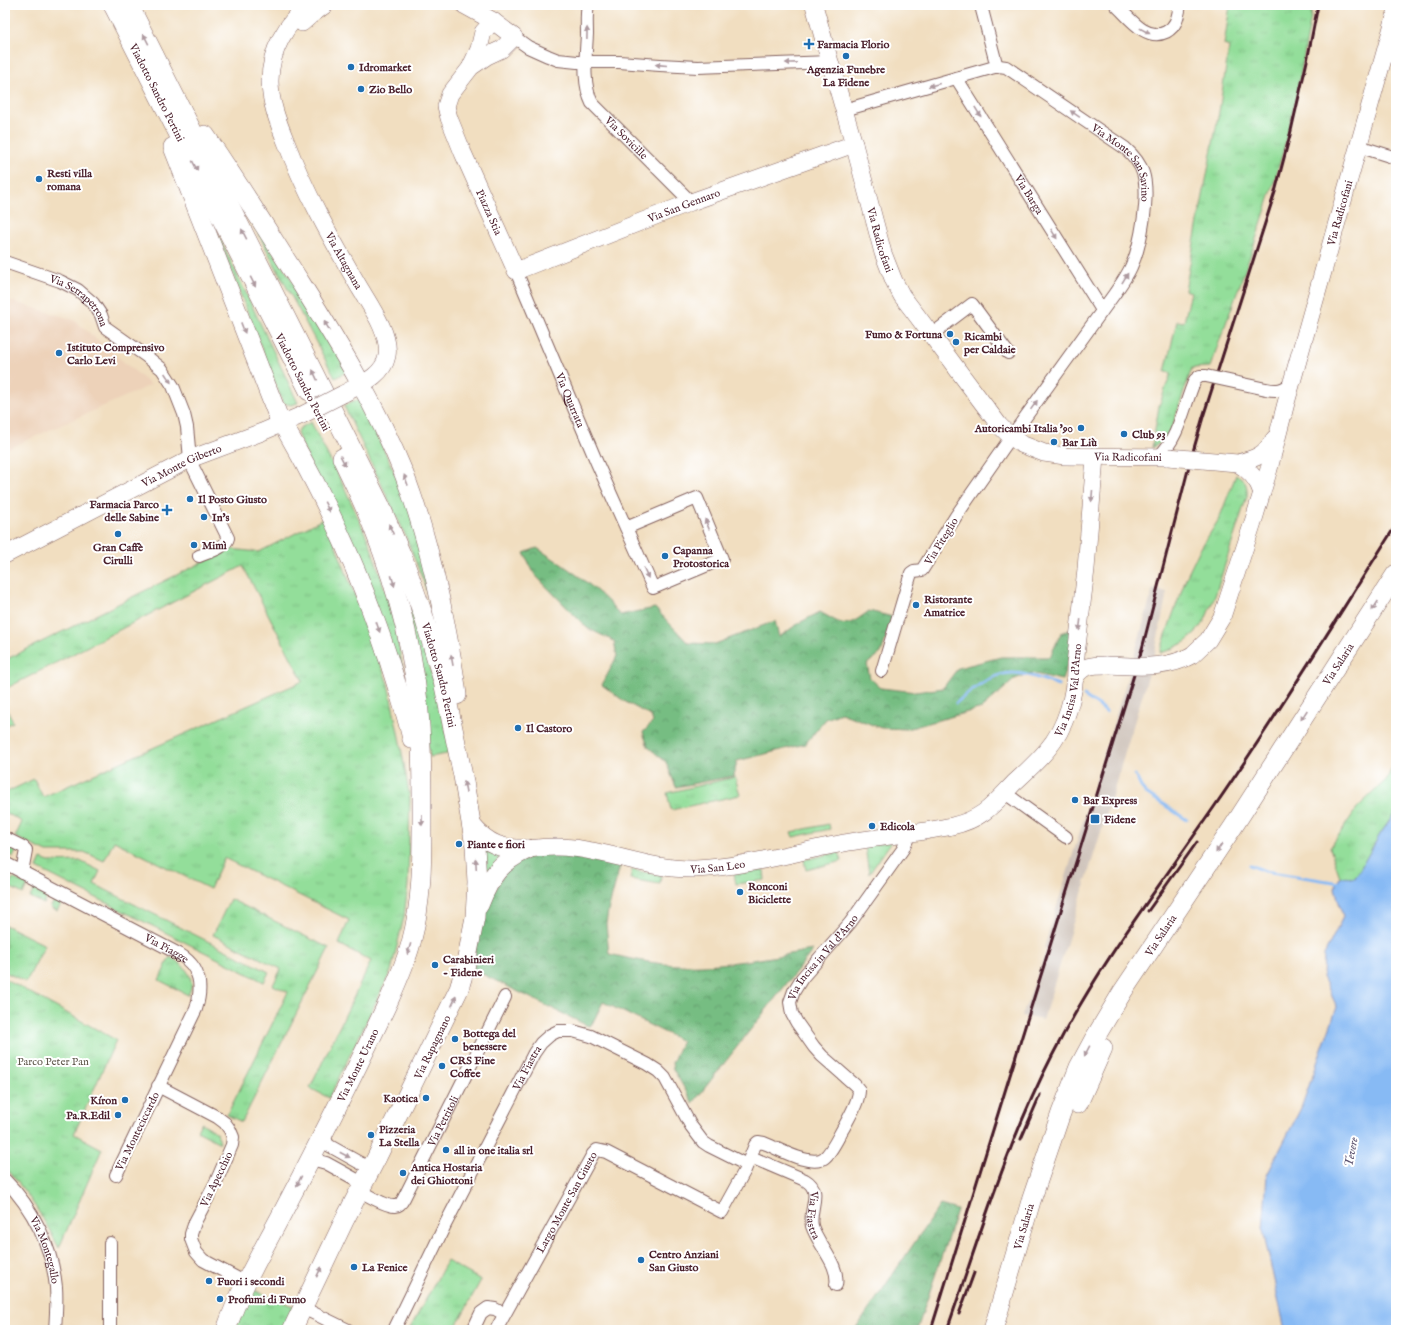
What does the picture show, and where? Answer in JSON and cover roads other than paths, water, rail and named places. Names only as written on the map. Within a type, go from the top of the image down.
[{"type":"main road","name":"Viadotto Sandro Pertini","points":[[113,5],[158,78],[308,361],[380,505],[391,530],[427,628],[443,681],[456,740]]},
{"type":"main road","name":"Viadotto Sandro Pertini","points":[[129,5],[158,78],[343,460],[378,538],[392,580],[413,666],[419,717],[422,781]]},
{"type":"main road","points":[[158,78],[232,174],[340,346],[383,426],[404,475],[432,565],[456,680],[458,713],[456,740]]},
{"type":"main road","points":[[158,78],[164,122],[278,416],[336,525],[369,603],[393,672],[406,716],[422,781]]},
{"type":"main road","name":"Via Salaria","points":[[992,1330],[1054,1131],[1075,1076],[1088,1050],[1119,997],[1233,827],[1396,574]]},
{"type":"main road","name":"Via Salaria","points":[[1006,1330],[1067,1133],[1082,1094],[1103,1048],[1129,1004],[1228,858],[1396,597]]},
{"type":"main road","name":"Via Rapagnano","points":[[292,1330],[445,1020],[459,989],[466,968],[475,917],[476,865],[472,826],[456,740]]},
{"type":"main road","name":"Via Monte Urano","points":[[226,1330],[232,1312],[246,1283],[323,1134],[389,999],[410,946],[416,917],[420,882],[422,781]]},
{"type":"main road","points":[[472,826],[483,838],[493,844],[512,849],[528,849]]},
{"type":"main road","points":[[475,917],[488,885],[499,868],[508,860],[528,849]]},
{"type":"street","name":"Via Altagnana","points":[[309,5],[294,19],[283,34],[276,49],[270,80],[271,92],[275,113],[281,130],[312,203],[376,316],[386,338],[388,352],[384,365],[376,375],[361,384]]},
{"type":"street","name":"Via Altagnana","points":[[281,130],[279,82],[280,67],[285,51],[290,40],[303,23],[325,5]]},
{"type":"street","points":[[464,5],[493,20]]},
{"type":"street","points":[[481,5],[493,20],[514,38],[528,47],[553,58],[566,61],[618,62],[698,67],[830,62]]},
{"type":"street","name":"Via Sovicille","points":[[588,5],[586,62],[588,90],[592,103],[691,202]]},
{"type":"street","name":"Via Radicofani","points":[[814,5],[881,245],[892,277],[902,296],[992,416],[1011,437],[1026,446],[1044,453],[1065,456],[1095,457],[1164,456],[1195,380],[1200,376],[1206,376],[1273,391],[1281,390],[1292,382],[1396,12]]},
{"type":"street","points":[[1116,5],[1144,31],[1158,35],[1170,29],[1175,24],[1178,18],[1180,5]]},
{"type":"street","points":[[844,110],[997,67],[981,6]]},
{"type":"street","points":[[471,67],[479,49],[483,32],[493,20]]},
{"type":"street","points":[[471,67],[487,56],[502,49],[514,38]]},
{"type":"street","name":"Piazza Stia","points":[[471,67],[451,91],[447,102],[447,111],[463,153],[516,271]]},
{"type":"street","name":"Via Monte San Savino","points":[[997,67],[1008,68],[1125,148],[1132,154],[1141,169],[1145,183],[1141,231],[1136,252],[1129,271],[1115,293],[1011,437]]},
{"type":"street","name":"Via Barga","points":[[957,79],[1102,310]]},
{"type":"street","name":"Via San Gennaro","points":[[516,271],[691,202],[854,144]]},
{"type":"street","points":[[1358,146],[1396,158]]},
{"type":"street","name":"Via Serrapetrona","points":[[5,262],[60,281],[78,290],[93,303],[100,314],[105,327],[146,356],[162,370],[173,386],[184,414],[190,459],[228,538],[224,544],[199,556]]},
{"type":"street","name":"Via Quarrata","points":[[516,271],[594,456],[652,588],[722,560],[697,498],[628,532]]},
{"type":"street","points":[[931,335],[972,304],[1008,353]]},
{"type":"street","points":[[1076,678],[1080,671],[1093,665],[1164,665],[1178,662],[1192,655],[1214,632],[1222,616],[1262,493],[1292,382]]},
{"type":"street","name":"Via Monte Giberto","points":[[5,555],[190,459],[282,424],[361,384]]},
{"type":"street","points":[[1245,464],[1263,454],[1278,434]]},
{"type":"street","name":"Via Piteglio","points":[[882,671],[912,571],[922,570],[927,565],[931,555],[956,516],[1011,437]]},
{"type":"street","points":[[1164,456],[1245,464],[1269,468]]},
{"type":"street","name":"Via Incisa Val d'Arno","points":[[906,834],[952,826],[970,821],[988,810],[1044,754],[1052,743],[1067,713],[1076,678],[1075,664],[1086,569],[1095,457]]},
{"type":"street","points":[[1245,464],[1258,483],[1262,493]]},
{"type":"street","points":[[1005,793],[1066,837]]},
{"type":"street","name":"Via San Leo","points":[[528,849],[549,847],[573,848],[593,851],[645,864],[695,869],[729,866],[839,844],[906,834]]},
{"type":"street","name":"Via Incisa in Val d'Arno","points":[[749,1161],[756,1143],[761,1142],[805,1160],[820,1160],[826,1156],[836,1141],[853,1109],[858,1096],[858,1089],[814,1047],[792,1014],[790,1002],[794,991],[802,978],[850,923],[903,849],[907,840],[906,834]]},
{"type":"street","points":[[5,838],[26,850],[22,872]]},
{"type":"street","name":"Via Piagge","points":[[5,863],[179,954],[187,960],[195,970],[200,985],[197,1005],[158,1086]]},
{"type":"street","name":"Via Petritoli","points":[[360,1191],[389,1206],[398,1205],[403,1200],[505,997]]},
{"type":"street","name":"Via Fiastra","points":[[394,1330],[446,1222],[534,1054],[545,1039],[555,1032],[564,1030],[584,1033],[658,1070],[669,1084],[691,1126],[699,1137],[709,1146],[806,1180],[813,1187],[815,1193],[812,1226],[836,1272],[836,1285]]},
{"type":"street","name":"Via Monteciccardo","points":[[116,1175],[158,1086]]},
{"type":"street","name":"Via Apecchio","points":[[158,1086],[217,1117],[225,1123],[231,1132],[233,1141],[232,1148],[195,1222],[191,1239],[196,1252],[203,1260],[246,1283]]},
{"type":"street","points":[[323,1134],[328,1145],[360,1163],[365,1165],[375,1162]]},
{"type":"street","name":"Largo Monte San Giusto","points":[[496,1330],[544,1246],[592,1154],[597,1150],[608,1152],[722,1212],[749,1161]]},
{"type":"street","points":[[308,1163],[317,1160],[354,1177],[360,1183],[360,1191]]},
{"type":"street","name":"Via Montegallo","points":[[5,1180],[21,1198],[29,1210],[41,1232],[50,1256],[56,1289],[55,1330]]},
{"type":"street","points":[[110,1243],[110,1330]]},
{"type":"street","points":[[303,1308],[348,1330]]},
{"type":"street","points":[[473,1330],[483,1311],[488,1308],[495,1309],[504,1314]]},
{"type":"water","name":"Tevere","points":[[1396,811],[1396,1330],[1285,1330],[1263,1230],[1267,1175],[1301,1108],[1337,1007],[1323,977],[1324,955],[1343,917],[1335,888],[1340,877],[1355,878],[1379,836]]},
{"type":"waterway","points":[[956,703],[983,683],[998,675],[1006,673],[1025,674],[1059,685]]},
{"type":"waterway","points":[[1084,696],[1106,712]]},
{"type":"waterway","points":[[1135,775],[1146,793],[1187,820]]},
{"type":"waterway","points":[[1250,865],[1265,871],[1340,883]]},
{"type":"railway","points":[[931,1330],[1142,649],[1203,417],[1275,192],[1290,135],[1318,5]]},
{"type":"railway","points":[[947,1330],[1007,1157],[1036,1089],[1070,1023],[1108,959],[1261,737],[1396,525]]},
{"type":"railway","points":[[1148,911],[1197,842]]},
{"type":"railway","points":[[1021,1139],[1040,1095]]},
{"type":"railway","points":[[959,1314],[974,1273]]},
{"type":"place","name":"Farmacia Florio","points":[[809,44]]},
{"type":"place","name":"Agenzia Funebre La Fidene","points":[[846,56]]},
{"type":"place","name":"Idromarket","points":[[351,67]]},
{"type":"place","name":"Zio Bello","points":[[361,89]]},
{"type":"place","name":"Resti villa romana","points":[[39,179]]},
{"type":"place","name":"Fumo & Fortuna","points":[[950,334]]},
{"type":"place","name":"Ricambi per Caldaie","points":[[956,342]]},
{"type":"place","name":"Istituto Comprensivo Carlo Levi","points":[[59,353]]},
{"type":"place","name":"Autoricambi Italia '90","points":[[1081,428]]},
{"type":"place","name":"Club 93","points":[[1124,434]]},
{"type":"place","name":"Bar Liù","points":[[1054,442]]},
{"type":"place","name":"Il Posto Giusto","points":[[190,499]]},
{"type":"place","name":"Farmacia Parco delle Sabine","points":[[167,510]]},
{"type":"place","name":"In's","points":[[204,517]]},
{"type":"place","name":"Gran Caffè Cirulli","points":[[118,534]]},
{"type":"place","name":"Mimì","points":[[194,545]]},
{"type":"place","name":"Capanna Protostorica","points":[[665,556]]},
{"type":"place","name":"Ristorante Amatrice","points":[[916,605]]},
{"type":"place","name":"Il Castoro","points":[[518,728]]},
{"type":"place","name":"Bar Express","points":[[1075,800]]},
{"type":"place","name":"Fidene","points":[[1095,819]]},
{"type":"place","name":"Edicola","points":[[872,826]]},
{"type":"place","name":"Piante e fiori","points":[[459,844]]},
{"type":"place","name":"Ronconi Biciclette","points":[[740,892]]},
{"type":"place","name":"Carabinieri - Fidene","points":[[435,965]]},
{"type":"place","name":"Bottega del benessere","points":[[455,1039]]},
{"type":"place","name":"CRS Fine Coffee","points":[[442,1066]]},
{"type":"place","name":"Kaotica","points":[[426,1098]]},
{"type":"place","name":"Kíron","points":[[125,1100]]},
{"type":"place","name":"Pa.R.Edil","points":[[118,1115]]},
{"type":"place","name":"Pizzeria La Stella","points":[[371,1135]]},
{"type":"place","name":"all in one italia srl","points":[[446,1150]]},
{"type":"place","name":"Antica Hostaria dei Ghiottoni","points":[[403,1173]]},
{"type":"place","name":"Centro Anziani San Giusto","points":[[641,1260]]},
{"type":"place","name":"La Fenice","points":[[354,1267]]},
{"type":"place","name":"Fuori i secondi","points":[[209,1281]]},
{"type":"place","name":"Profumi di Fumo","points":[[220,1299]]},
{"type":"park label","name":"Parco Peter Pan","points":[[53,1061]]}]
